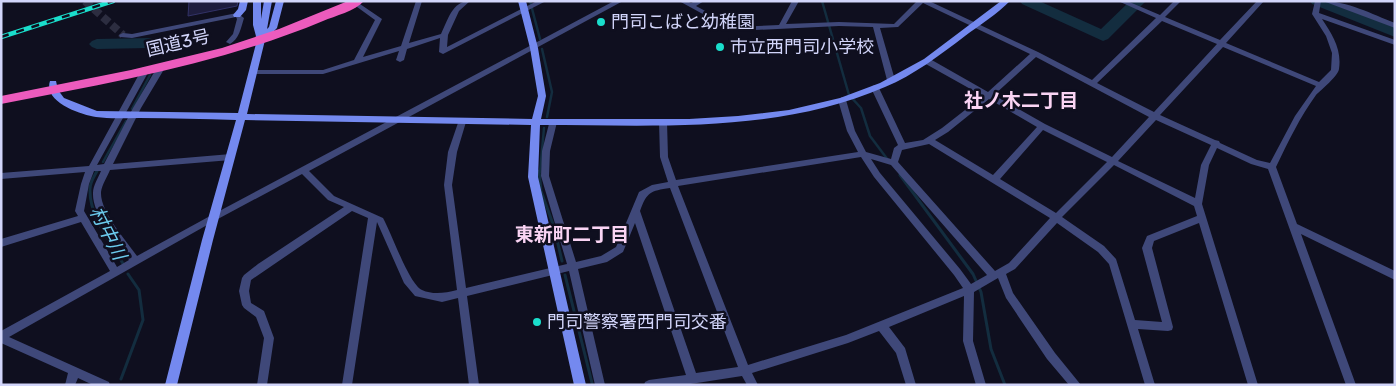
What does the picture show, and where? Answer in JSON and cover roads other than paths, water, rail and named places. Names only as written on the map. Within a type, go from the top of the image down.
[{"type":"highway","name":"国道3号","points":[[1,100],[264,33],[340,1]]},
{"type":"highway","name":"国道3号","points":[[1,93],[52,86],[162,66],[356,2]]},
{"type":"street","points":[[123,35],[132,36],[237,15],[242,10],[244,1]]},
{"type":"street","points":[[257,1],[264,33]]},
{"type":"street","points":[[171,385],[213,218],[264,33],[268,1]]},
{"type":"street","points":[[264,33],[280,1]]},
{"type":"street","points":[[400,60],[418,1]]},
{"type":"street","points":[[467,1],[456,10],[444,35],[443,52],[524,7],[539,3]]},
{"type":"street","points":[[1,337],[213,218],[402,119],[620,1]]},
{"type":"street","points":[[682,1],[734,29],[839,24],[896,26],[922,1],[1035,54],[1155,116],[1254,162],[1272,167]]},
{"type":"street","points":[[690,6],[701,1]]},
{"type":"street","points":[[781,27],[796,1]]},
{"type":"street","points":[[52,86],[54,95],[61,101],[96,114],[242,118],[402,119],[462,122],[663,122],[738,119],[789,113],[844,100],[875,88],[927,61],[1006,1]]},
{"type":"street","points":[[1121,1],[1319,85]]},
{"type":"street","points":[[1093,83],[1178,1]]},
{"type":"street","points":[[650,385],[745,371],[848,339],[969,290],[1012,266],[1112,162],[1260,1]]},
{"type":"street","points":[[1318,1],[1315,14],[1330,36],[1336,52],[1335,71],[1319,85],[1300,110],[1272,167],[1351,385]]},
{"type":"street","points":[[1326,1],[1364,13],[1395,26]]},
{"type":"street","points":[[356,2],[379,19],[357,62]]},
{"type":"street","points":[[524,7],[534,48],[542,96],[536,122],[533,177],[580,385]]},
{"type":"street","points":[[1315,14],[1395,43]]},
{"type":"street","points":[[230,42],[239,28],[241,18],[237,15]]},
{"type":"street","points":[[876,26],[891,80]]},
{"type":"street","points":[[254,72],[323,72],[444,35]]},
{"type":"street","points":[[894,163],[898,148],[929,140],[946,130],[1035,54]]},
{"type":"street","points":[[927,61],[1042,126],[1198,204]]},
{"type":"street","points":[[136,262],[100,206],[97,191],[106,168],[162,66]]},
{"type":"street","points":[[116,273],[79,211],[85,184],[91,169],[146,69]]},
{"type":"street","points":[[875,88],[904,146]]},
{"type":"street","points":[[844,100],[851,131],[863,154],[877,175],[957,272],[969,290],[968,341],[981,385]]},
{"type":"street","points":[[462,122],[456,137],[449,167],[448,184],[464,292],[474,385]]},
{"type":"street","points":[[553,122],[546,151],[545,176],[573,267],[600,385]]},
{"type":"street","points":[[663,122],[664,157],[673,184],[745,371],[753,385]]},
{"type":"street","points":[[994,180],[1042,126]]},
{"type":"street","points":[[929,140],[1057,218],[1101,249],[1113,262],[1150,385]]},
{"type":"street","points":[[1216,143],[1205,165],[1198,204],[1254,385]]},
{"type":"street","points":[[304,171],[331,198],[349,208],[380,220],[407,280],[418,293],[442,298],[604,259],[620,249],[642,194],[656,187],[863,154],[894,163],[997,274],[1009,295],[1052,356],[1076,385]]},
{"type":"street","points":[[1,176],[231,157]]},
{"type":"street","points":[[262,385],[269,338],[260,314],[247,305],[244,291],[247,278],[261,266],[349,208]]},
{"type":"street","points":[[635,210],[693,379]]},
{"type":"street","points":[[347,385],[373,216]]},
{"type":"street","points":[[1,243],[83,218]]},
{"type":"street","points":[[1132,324],[1168,327],[1147,248],[1150,239],[1202,218]]},
{"type":"street","points":[[1293,226],[1395,276]]},
{"type":"street","points":[[881,326],[901,351],[911,385]]},
{"type":"street","points":[[1,337],[105,385]]},
{"type":"street","points":[[70,385],[74,372]]},
{"type":"waterway","points":[[530,1],[540,39]]},
{"type":"waterway","points":[[822,1],[849,95],[861,108],[870,136],[888,160]]},
{"type":"waterway","points":[[1027,1],[1103,36],[1139,1]]},
{"type":"waterway","points":[[1317,1],[1395,32]]},
{"type":"waterway","name":"村中川","points":[[97,44],[151,43],[156,45],[155,53]]},
{"type":"waterway","points":[[542,49],[552,92],[547,117]]},
{"type":"waterway","name":"村中川","points":[[132,109],[150,75]]},
{"type":"waterway","name":"村中川","points":[[103,162],[126,121]]},
{"type":"waterway","points":[[540,172],[544,128]]},
{"type":"waterway","name":"村中川","points":[[97,171],[90,186],[93,210],[102,230],[125,267]]},
{"type":"waterway","points":[[539,171],[541,191],[554,227],[562,261]]},
{"type":"waterway","points":[[900,175],[973,274],[981,292],[991,349],[1005,385]]},
{"type":"waterway","name":"村中川","points":[[121,379],[143,320],[139,290],[128,274]]},
{"type":"waterway","points":[[565,275],[592,383]]},
{"type":"tunnel","points":[[85,1],[123,35]]},
{"type":"railway","points":[[1,37],[113,1]]},
{"type":"place","name":"門司こばと幼稚園","points":[[601,22]]},
{"type":"place","name":"市立西門司小学校","points":[[720,47]]},
{"type":"place","name":"門司警察署西門司交番","points":[[537,322]]},
{"type":"district","name":"社ノ木二丁目","points":[[1021,100]]},
{"type":"district","name":"東新町二丁目","points":[[572,234]]}]
